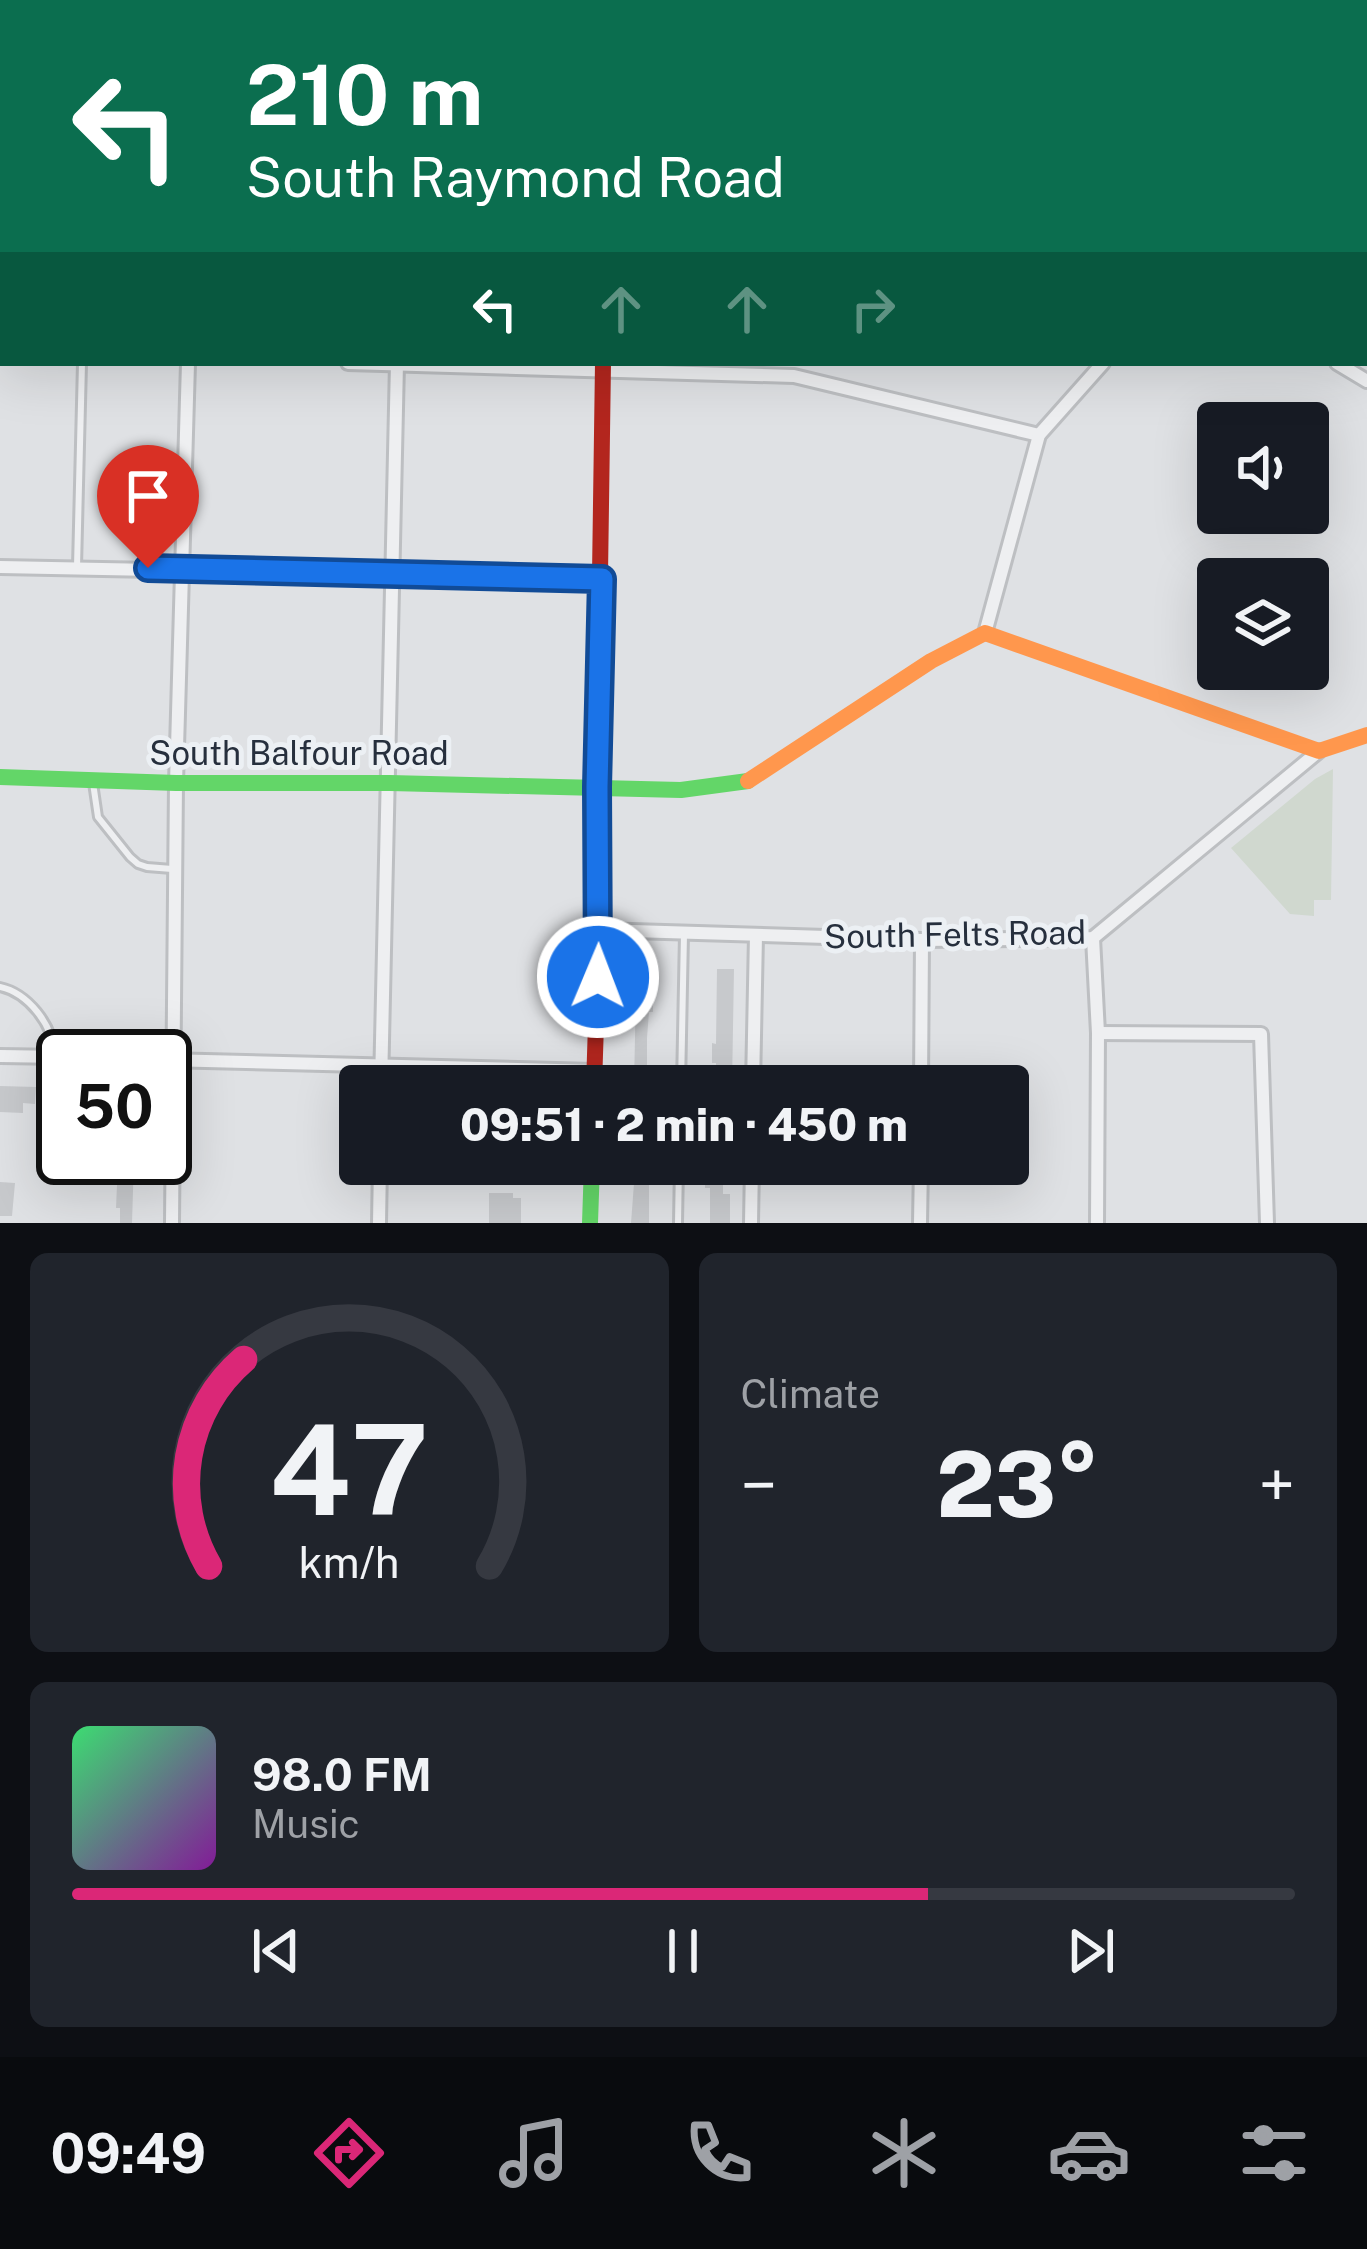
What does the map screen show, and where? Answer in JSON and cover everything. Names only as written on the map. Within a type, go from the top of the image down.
[{"type":"street","points":[[170,1029],[188,366]]},
{"type":"street","points":[[381,1065],[397,366]]},
{"type":"street","points":[[534,366],[794,376],[1039,435]]},
{"type":"street","points":[[1100,366],[1039,435],[985,633],[1319,751],[1367,735]]},
{"type":"street","points":[[595,1065],[603,367]]},
{"type":"street","points":[[0,566],[602,579]]},
{"type":"street","name":"South Balfour Road","points":[[0,777],[681,790],[750,781],[932,661],[985,633]]},
{"type":"street","name":"South Felts Road","points":[[599,929],[922,940],[1094,938],[1319,751]]},
{"type":"street","points":[[753,1065],[756,934]]},
{"type":"street","points":[[1094,938],[1096,1223]]},
{"type":"street","points":[[921,1065],[922,940]]},
{"type":"street","points":[[1098,1033],[1261,1034],[1267,1223]]},
{"type":"street","points":[[0,1056],[36,1057]]},
{"type":"street","points":[[192,1061],[346,1065]]},
{"type":"street","points":[[171,1185],[172,1223]]},
{"type":"street","points":[[380,1185],[380,1223]]},
{"type":"street","points":[[590,1223],[591,1185]]},
{"type":"street","points":[[751,1223],[752,1185]]},
{"type":"street","points":[[920,1185],[920,1223]]},
{"type":"lane","points":[[77,567],[82,366]]},
{"type":"lane","points":[[93,780],[98,817],[130,857],[147,867],[176,870]]},
{"type":"lane","points":[[682,1065],[685,932]]},
{"type":"lane","points":[[0,987],[20,994],[50,1029]]},
{"type":"lane","points":[[678,1223],[679,1185]]},
{"type":"shaded area","points":[[1333,769],[1331,900],[1314,900],[1314,916],[1290,914],[1231,848]]},
{"type":"building","points":[[633,968],[650,968],[653,1012],[649,1012],[647,1065],[634,1065]]},
{"type":"building","points":[[717,969],[734,969],[732,1065],[712,1063],[712,1043],[716,1044]]},
{"type":"building","points":[[0,1086],[36,1087],[35,1104],[23,1103],[23,1113],[0,1112]]},
{"type":"building","points":[[0,1182],[15,1183],[12,1216],[0,1216]]},
{"type":"building","points":[[117,1185],[133,1185],[132,1223],[120,1223],[120,1208],[116,1208]]},
{"type":"building","points":[[634,1185],[649,1185],[649,1223],[631,1223]]},
{"type":"building","points":[[723,1185],[723,1194],[730,1194],[730,1223],[710,1223],[710,1188],[705,1188]]},
{"type":"building","points":[[489,1193],[513,1193],[513,1198],[521,1198],[521,1223],[489,1223]]},
{"type":"traffic: fast","points":[[0,777],[681,790],[748,781]]},
{"type":"traffic: fast","points":[[590,1223],[591,1185]]},
{"type":"traffic: slow","points":[[748,781],[931,661],[985,633],[1319,751],[1367,735]]},
{"type":"traffic: jam","points":[[595,1065],[603,366]]},
{"type":"route","points":[[148,568],[602,579],[598,977]]}]
